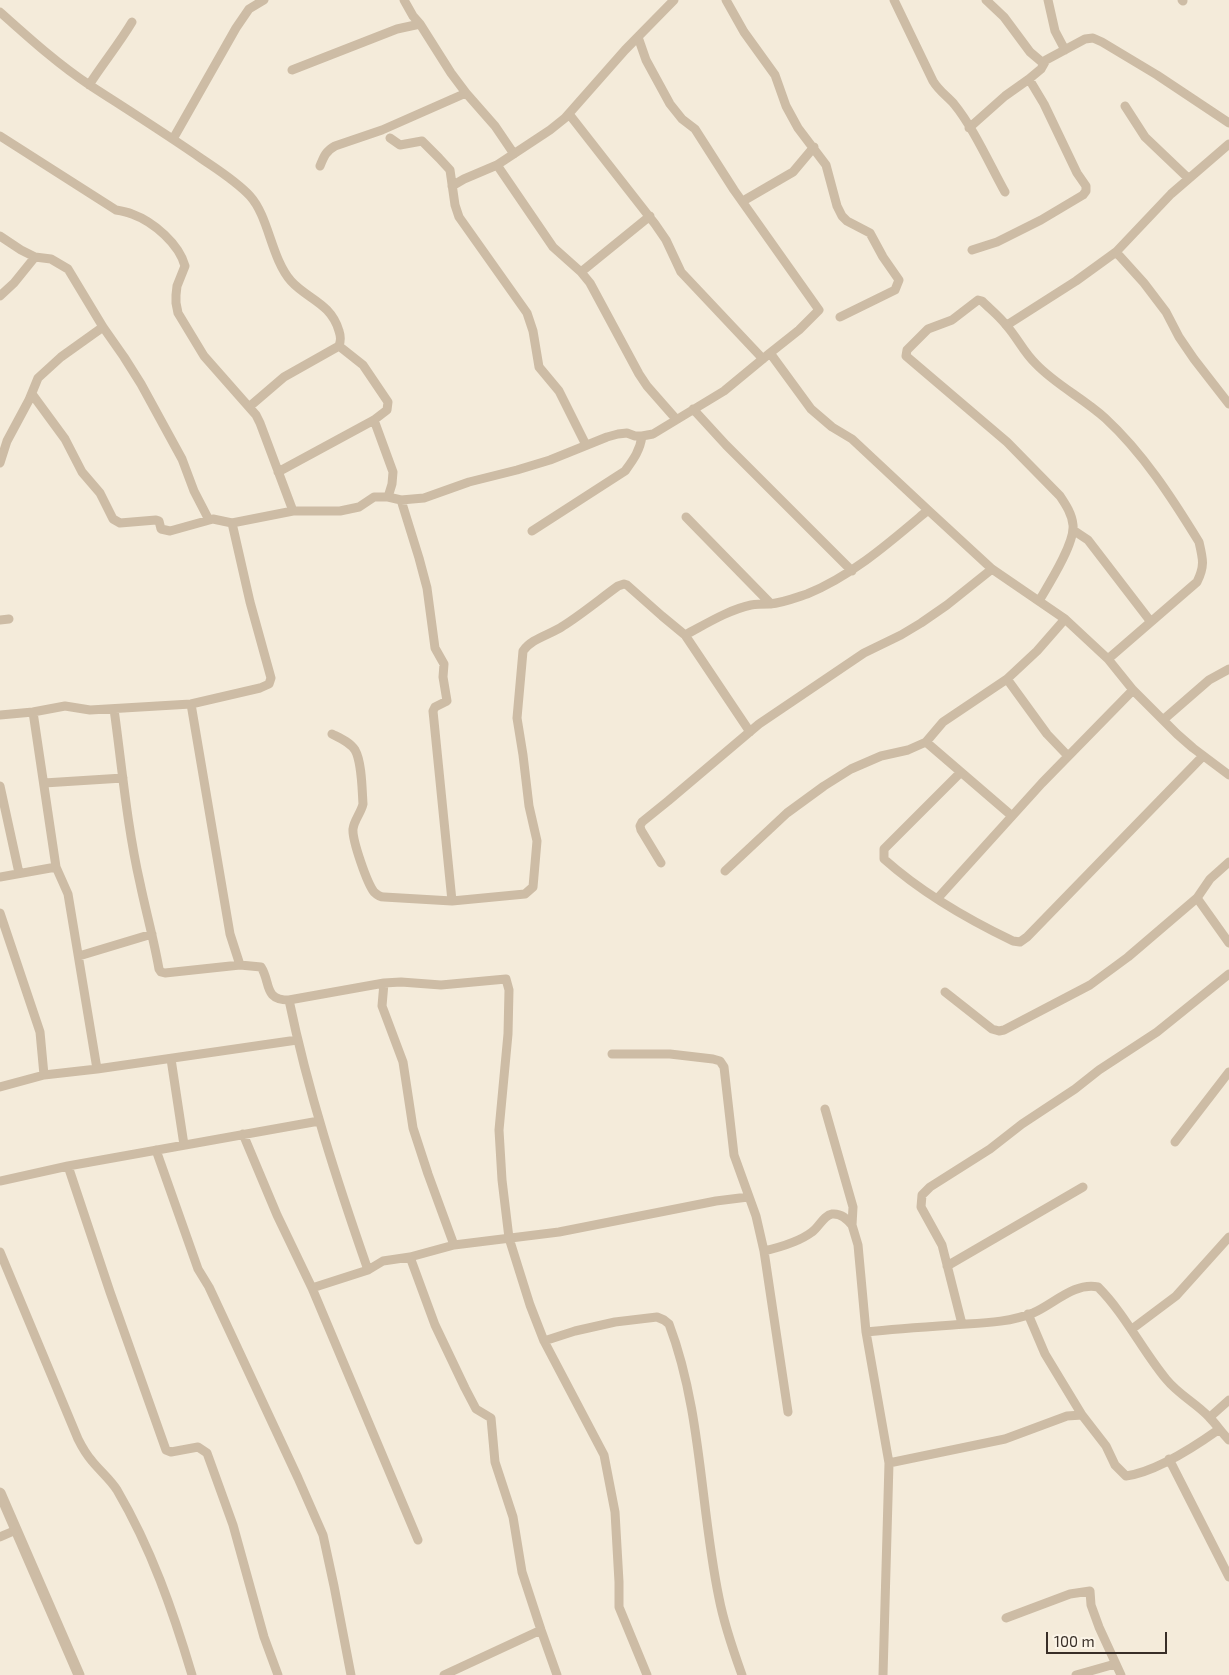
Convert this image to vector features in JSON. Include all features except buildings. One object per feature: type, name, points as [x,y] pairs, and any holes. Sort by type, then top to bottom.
[{"type":"street","points":[[173,139],[236,28],[250,9],[264,0]]},
{"type":"street","points":[[404,0],[451,73],[466,93],[496,126],[514,154]]},
{"type":"street","points":[[452,186],[498,165],[550,130],[569,114],[614,62],[674,0]]},
{"type":"street","points":[[726,0],[744,32],[775,75],[786,106],[798,128],[826,165],[837,206],[842,216],[847,222],[870,233],[899,280],[895,290],[840,317]]},
{"type":"street","points":[[894,0],[933,82],[940,92],[954,104],[1005,192]]},
{"type":"street","points":[[986,0],[1004,17],[1030,52],[1043,64]]},
{"type":"street","points":[[1048,0],[1055,31],[1065,50]]},
{"type":"street","points":[[0,12],[34,42],[89,85],[233,180],[250,197],[259,211],[278,258],[288,277],[336,319],[341,338],[339,346],[284,377],[249,407]]},
{"type":"street","points":[[89,85],[132,22]]},
{"type":"street","points":[[292,70],[397,29],[420,24]]},
{"type":"street","points":[[32,394],[65,439],[82,472],[100,493],[115,522],[156,520],[159,521],[161,529],[170,531],[209,520],[222,520],[232,523],[293,511],[340,511],[359,507],[374,498],[388,497],[401,500],[424,498],[469,482],[550,460],[618,434],[627,433],[642,436],[653,434],[693,408],[724,391],[799,330],[819,310],[734,190],[695,129],[682,119],[670,104],[646,60],[638,37]]},
{"type":"street","points":[[969,128],[1005,96],[1041,69],[1046,60],[1085,40],[1093,38],[1157,75],[1229,123]]},
{"type":"street","points":[[972,250],[997,242],[1041,220],[1086,191],[1086,186],[1070,160],[1044,104],[1029,79]]},
{"type":"street","points":[[320,166],[324,155],[335,146],[382,130],[466,93]]},
{"type":"street","points":[[1125,106],[1145,137],[1188,178]]},
{"type":"street","points":[[569,114],[650,216],[666,240],[681,272],[763,359]]},
{"type":"street","points":[[0,136],[116,210],[132,214],[151,225],[178,248],[185,266],[177,286],[176,303],[178,313],[204,356],[249,407],[260,423],[293,511]]},
{"type":"street","points":[[390,138],[400,145],[417,140],[424,142],[450,170],[455,205],[459,216],[526,313],[533,331],[539,367],[559,391],[586,445]]},
{"type":"street","points":[[1007,325],[1076,281],[1116,252],[1171,194],[1229,144]]},
{"type":"street","points":[[743,201],[792,172],[814,147]]},
{"type":"street","points":[[498,165],[553,247],[581,272],[590,283],[639,374],[676,419]]},
{"type":"street","points":[[581,272],[650,216]]},
{"type":"street","points":[[0,236],[21,250],[35,256],[51,258],[68,269],[103,327],[124,357],[182,459],[194,491],[209,520]]},
{"type":"street","points":[[1116,252],[1144,283],[1166,312],[1179,337],[1194,359],[1229,404]]},
{"type":"street","points":[[0,296],[14,283],[35,256]]},
{"type":"street","points":[[1039,601],[1071,540],[1073,530],[1072,516],[1060,496],[1022,456],[906,356],[907,350],[926,331],[952,320],[978,300],[982,301],[1007,325],[1025,353],[1036,365],[1088,404],[1127,440],[1146,462],[1198,542],[1203,569],[1197,582],[1108,659]]},
{"type":"street","points":[[0,463],[7,441],[42,373],[61,356],[103,327]]},
{"type":"street","points":[[278,472],[374,420],[387,410],[388,402],[363,365],[339,346]]},
{"type":"street","points":[[770,353],[811,409],[832,427],[852,439],[992,570],[1065,619],[1108,659],[1133,690],[1163,720],[1203,756],[1229,775]]},
{"type":"street","points":[[693,408],[726,445],[852,571]]},
{"type":"street","points":[[374,420],[392,472],[392,484],[388,497]]},
{"type":"street","points":[[532,531],[625,471],[640,448],[642,436]]},
{"type":"street","points":[[401,500],[426,588],[435,648],[444,664],[443,677],[447,701],[435,707],[433,711],[452,900]]},
{"type":"street","points":[[685,634],[737,609],[751,605],[770,604],[808,593],[852,571],[928,510]]},
{"type":"street","points":[[686,517],[770,604]]},
{"type":"street","points":[[0,715],[33,712],[65,706],[82,710],[191,704],[260,688],[269,684],[271,678],[250,602],[232,523]]},
{"type":"street","points":[[1073,530],[1088,540],[1151,622]]},
{"type":"street","points":[[661,864],[641,830],[642,822],[750,732],[810,688],[864,653],[921,623],[992,570]]},
{"type":"street","points":[[332,734],[351,745],[358,760],[363,804],[361,812],[354,823],[353,832],[364,868],[375,893],[384,897],[452,900],[524,894],[533,887],[538,841],[529,806],[517,718],[523,651],[536,640],[562,628],[618,586],[627,585],[685,634],[750,732]]},
{"type":"street","points":[[725,871],[787,813],[824,786],[851,769],[880,756],[908,750],[926,742],[943,722],[1007,679],[1037,651],[1065,619]]},
{"type":"street","points":[[1163,720],[1209,680],[1229,669]]},
{"type":"street","points":[[1007,679],[1047,734],[1068,756]]},
{"type":"street","points":[[937,899],[1068,756],[1133,690]]},
{"type":"street","points":[[191,704],[230,934],[240,965]]},
{"type":"street","points":[[114,709],[131,835],[161,972],[240,965],[261,968],[269,992],[276,998],[289,1000],[384,983],[401,982],[441,985],[506,979],[509,990],[508,1034],[499,1130],[502,1180],[510,1238],[530,1305],[544,1341],[604,1454],[615,1512],[619,1607],[647,1675]]},
{"type":"street","points":[[33,712],[56,867],[68,894],[97,1069]]},
{"type":"street","points":[[926,742],[1012,816]]},
{"type":"street","points":[[961,772],[884,849],[884,859],[905,878],[937,899],[1013,942],[1020,942],[1203,756]]},
{"type":"street","points":[[44,783],[123,778]]},
{"type":"street","points":[[0,786],[3,818],[19,872]]},
{"type":"street","points":[[945,992],[992,1029],[999,1032],[1004,1030],[1090,985],[1128,957],[1197,898],[1210,879],[1229,862]]},
{"type":"street","points":[[0,877],[19,872],[56,867]]},
{"type":"street","points":[[1197,898],[1229,943]]},
{"type":"street","points":[[0,913],[40,1032],[44,1075]]},
{"type":"street","points":[[79,956],[152,934]]},
{"type":"street","points":[[962,1324],[942,1245],[920,1207],[922,1195],[930,1186],[990,1149],[1099,1070],[1157,1032],[1229,974]]},
{"type":"street","points":[[384,983],[382,1006],[403,1062],[413,1128],[454,1245]]},
{"type":"street","points":[[289,1000],[297,1040],[319,1121],[343,1200],[368,1270]]},
{"type":"street","points":[[0,1088],[44,1075],[297,1040]]},
{"type":"street","points":[[612,1054],[670,1054],[713,1058],[720,1061],[724,1067],[734,1155],[756,1216],[764,1251],[788,1412]]},
{"type":"street","points":[[171,1058],[184,1145]]},
{"type":"street","points":[[1175,1142],[1229,1072]]},
{"type":"street","points":[[825,1109],[853,1206],[852,1225],[858,1245],[866,1332],[889,1463],[882,1675]]},
{"type":"street","points":[[0,1181],[68,1166],[319,1121]]},
{"type":"street","points":[[243,1134],[277,1215],[312,1288],[418,1540]]},
{"type":"street","points":[[156,1150],[198,1269],[209,1287],[298,1478],[322,1535],[334,1586],[350,1675]]},
{"type":"street","points":[[68,1166],[166,1450],[171,1452],[198,1447],[207,1453],[233,1525],[264,1637],[278,1675]]},
{"type":"street","points":[[946,1266],[1083,1187]]},
{"type":"street","points":[[312,1288],[368,1270],[383,1261],[410,1257],[454,1245],[559,1232],[716,1200],[748,1197]]},
{"type":"street","points":[[764,1251],[778,1248],[806,1236],[820,1225],[828,1215],[834,1213],[845,1217],[852,1225]]},
{"type":"street","points":[[1132,1329],[1176,1296],[1229,1237]]},
{"type":"street","points":[[0,1252],[78,1439],[86,1454],[106,1475],[116,1489],[144,1539],[176,1620],[192,1675]]},
{"type":"street","points":[[410,1257],[435,1325],[465,1388],[476,1409],[491,1418],[494,1462],[513,1517],[522,1572],[540,1630],[557,1675]]},
{"type":"street","points":[[866,1332],[996,1322],[1028,1314],[1050,1304],[1060,1296],[1090,1285],[1098,1287],[1105,1293],[1132,1329],[1167,1380],[1182,1396],[1210,1417],[1218,1430],[1229,1440]]},
{"type":"street","points":[[1028,1314],[1045,1354],[1082,1414],[1106,1446],[1115,1465],[1126,1476],[1136,1474],[1196,1446],[1218,1430]]},
{"type":"street","points":[[544,1341],[574,1331],[615,1322],[657,1318],[669,1324],[684,1370],[705,1496],[719,1598],[727,1632],[742,1675]]},
{"type":"street","points":[[1210,1417],[1229,1400]]},
{"type":"street","points":[[889,1463],[1005,1439],[1067,1416],[1082,1414]]},
{"type":"street","points":[[1169,1459],[1229,1577]]},
{"type":"street","points":[[0,1494],[79,1675]]},
{"type":"street","points":[[0,1538],[16,1530]]},
{"type":"street","points":[[1006,1618],[1070,1594],[1090,1591],[1091,1605],[1121,1675]]},
{"type":"street","points":[[444,1675],[540,1630]]},
{"type":"street","points":[[1076,1675],[1116,1664]]}]
